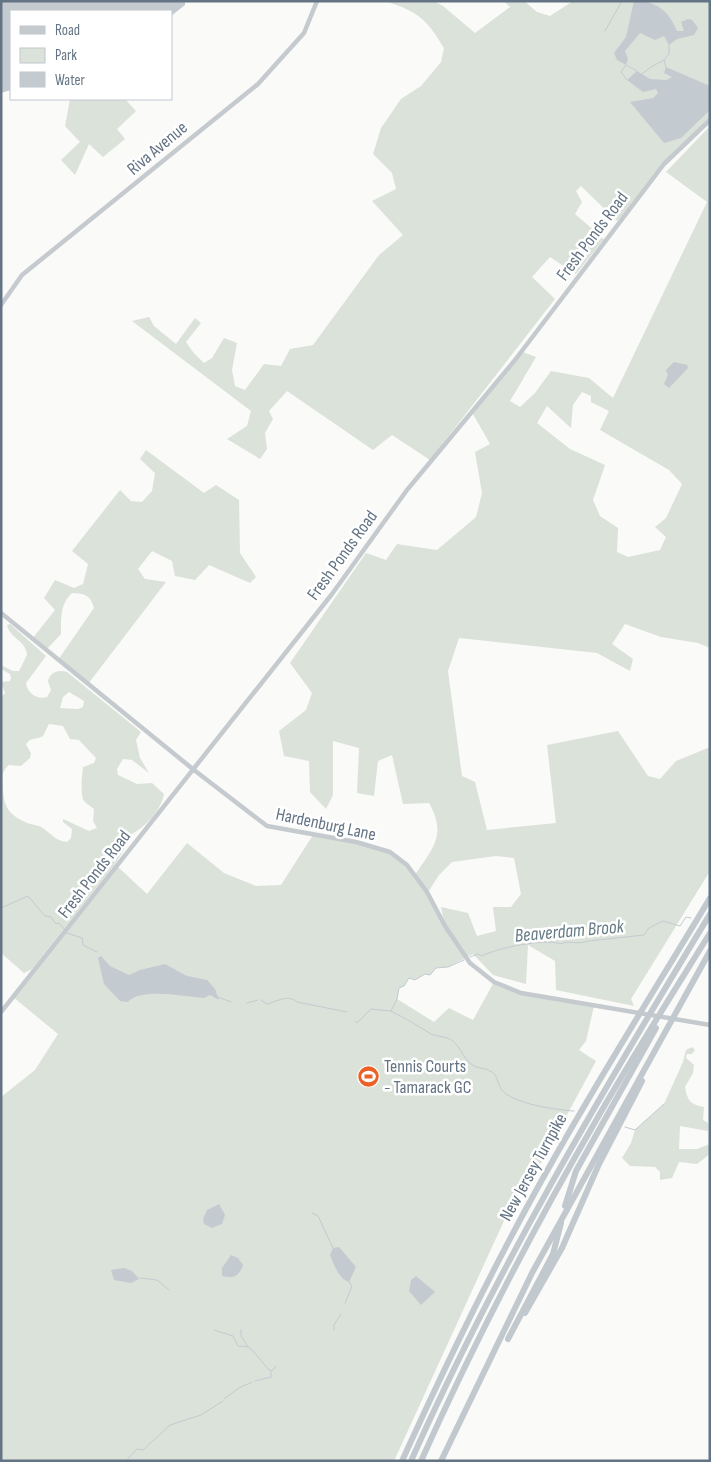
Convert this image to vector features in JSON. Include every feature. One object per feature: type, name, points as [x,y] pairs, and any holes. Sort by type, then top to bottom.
[{"type":"highway","name":"New Jersey Turnpike","points":[[402,1461],[461,1336],[532,1198],[595,1088],[710,898]]},
{"type":"highway","name":"New Jersey Turnpike","points":[[411,1461],[468,1340],[535,1211],[622,1058],[710,914]]},
{"type":"highway","name":"New Jersey Turnpike","points":[[421,1461],[480,1336],[543,1215],[598,1116],[710,932]]},
{"type":"highway","points":[[440,1461],[532,1273],[710,952]]},
{"type":"highway","points":[[697,954],[576,1171],[568,1193],[557,1242],[508,1339],[562,1248],[609,1144],[705,959]]},
{"type":"street","name":"Riva Avenue","points":[[1,304],[22,275],[258,84],[304,33],[317,1]]},
{"type":"street","name":"Fresh Ponds Road","points":[[1,1012],[342,581],[411,485],[515,360],[664,164],[710,120]]},
{"type":"street","name":"Hardenburg Lane","points":[[1,613],[194,770],[267,826],[356,842],[390,852],[407,865],[427,892],[445,926],[470,963],[494,982],[521,993],[710,1026]]},
{"type":"green space","points":[[385,1],[434,1],[443,6],[475,33],[510,7],[504,1],[524,1],[537,12],[550,16],[573,1],[710,1],[710,121],[679,148],[643,188],[637,203],[617,221],[581,186],[576,191],[582,202],[575,214],[604,239],[576,274],[550,257],[532,277],[555,299],[430,460],[392,435],[373,450],[287,391],[269,411],[273,419],[265,433],[267,449],[260,459],[227,439],[247,426],[251,411],[132,321],[149,317],[154,326],[176,344],[195,318],[201,323],[186,342],[204,363],[212,358],[224,338],[237,343],[232,370],[235,386],[245,390],[264,364],[281,366],[290,349],[313,345],[379,255],[403,235],[372,201],[396,189],[392,173],[373,154],[381,128],[401,99],[421,86],[441,62],[444,48],[432,30],[420,17]]},
{"type":"green space","points":[[70,100],[126,100],[136,111],[117,129],[125,139],[103,157],[89,144],[75,175],[61,160],[80,142],[65,126]]},
{"type":"green space","points":[[710,126],[710,648],[698,643],[661,637],[625,624],[612,644],[633,659],[630,671],[597,653],[459,638],[448,671],[462,776],[475,782],[487,830],[556,823],[547,745],[618,731],[648,776],[660,779],[676,761],[710,747],[710,871],[631,999],[634,1006],[556,990],[555,961],[528,945],[526,984],[493,975],[473,954],[448,967],[436,968],[430,975],[425,974],[415,980],[409,978],[404,986],[399,988],[397,999],[434,1022],[449,1008],[473,1020],[494,982],[511,990],[594,1006],[586,1041],[579,1050],[596,1061],[533,1178],[525,1175],[394,1461],[1,1461],[1,1097],[35,1070],[58,1034],[13,997],[118,867],[147,894],[187,843],[224,873],[256,886],[281,885],[313,835],[356,842],[390,852],[415,875],[436,841],[437,824],[429,803],[403,804],[392,755],[378,761],[374,796],[357,793],[359,748],[333,741],[333,795],[326,809],[310,792],[309,761],[284,756],[279,731],[306,710],[312,693],[290,663],[366,553],[386,560],[397,544],[437,550],[476,517],[482,493],[475,452],[490,444],[473,414],[520,351],[536,357],[510,401],[520,407],[535,393],[551,371],[589,378],[613,398],[707,202],[666,172]],"holes":[[[582,392],[591,396],[591,402],[609,411],[600,430],[669,470],[682,484],[666,518],[655,527],[666,537],[660,550],[628,557],[617,552],[618,528],[600,516],[593,500],[605,465],[570,449],[537,423],[547,406],[571,428],[573,405]],[[496,856],[514,858],[521,894],[511,907],[493,907],[496,931],[477,936],[468,913],[441,907],[444,922],[428,892],[439,875],[452,862]]]},
{"type":"green space","points":[[146,450],[204,493],[216,485],[239,500],[240,553],[256,577],[250,583],[209,565],[195,580],[175,576],[172,561],[152,551],[138,569],[145,579],[166,582],[88,684],[58,660],[94,608],[87,596],[72,593],[68,597],[62,612],[61,634],[46,650],[32,639],[55,610],[44,598],[55,580],[74,588],[83,584],[88,564],[72,551],[120,490],[131,501],[142,502],[152,491],[155,473],[140,459]]},
{"type":"green space","points":[[10,624],[46,656],[26,683],[30,693],[36,697],[47,697],[51,690],[48,681],[51,675],[58,671],[67,672],[141,732],[136,740],[140,758],[149,773],[132,760],[123,759],[117,769],[118,775],[137,784],[152,783],[164,794],[155,814],[127,837],[129,842],[115,864],[32,969],[24,973],[1,953],[1,697],[5,693],[1,682],[10,681],[11,678],[10,674],[1,669],[1,665],[13,671],[19,671],[27,655],[24,646],[11,633],[7,625]],"holes":[[[69,692],[84,701],[83,707],[78,709],[60,708],[63,697]],[[49,724],[63,726],[70,739],[79,740],[96,758],[94,763],[83,767],[82,790],[84,801],[94,809],[93,821],[97,828],[89,831],[63,819],[63,822],[72,829],[71,838],[67,842],[56,838],[37,825],[17,818],[9,810],[4,800],[3,774],[5,769],[9,765],[21,766],[30,758],[31,753],[26,745],[27,742],[43,736]]]},
{"type":"green space","points":[[692,1047],[695,1050],[692,1054],[687,1054],[686,1058],[694,1065],[693,1073],[685,1087],[688,1099],[696,1105],[704,1107],[703,1120],[708,1123],[708,1131],[680,1126],[679,1149],[697,1149],[710,1144],[710,1154],[697,1164],[679,1162],[672,1178],[660,1180],[660,1172],[655,1167],[630,1166],[622,1158],[631,1143],[635,1130],[664,1104],[683,1062],[686,1050]]},
{"type":"water","points":[[1,1],[185,1],[185,5],[172,15],[172,10],[10,10],[10,90],[1,93]]},
{"type":"water","points":[[634,1],[642,1],[660,8],[669,17],[677,31],[684,31],[681,22],[688,19],[692,20],[698,28],[694,35],[677,39],[669,45],[664,36],[655,40],[640,33],[625,51],[628,59],[626,65],[617,60],[614,53],[626,37]]},
{"type":"water","points":[[666,67],[710,86],[710,110],[681,138],[664,143],[630,102],[653,98],[658,93],[656,89],[643,92],[627,80],[637,71],[650,79],[666,80],[672,77],[664,73]]},
{"type":"water","points":[[674,362],[687,365],[688,368],[669,388],[664,384],[668,375],[666,370]]},
{"type":"water","points":[[101,956],[110,966],[129,975],[140,970],[165,964],[187,976],[207,980],[215,989],[219,1000],[210,995],[204,998],[153,994],[134,997],[128,1002],[120,1001],[104,984],[98,958]]},
{"type":"water","points":[[219,1204],[225,1215],[222,1224],[212,1228],[204,1224],[203,1219],[207,1210]]},
{"type":"water","points":[[339,1247],[356,1267],[349,1282],[340,1275],[330,1255],[333,1248]]},
{"type":"water","points":[[231,1255],[238,1258],[243,1265],[235,1276],[222,1276],[222,1268]]},
{"type":"water","points":[[124,1268],[132,1271],[139,1279],[131,1283],[114,1280],[111,1270]]},
{"type":"water","points":[[416,1276],[435,1292],[421,1305],[409,1291],[411,1280]]},
{"type":"waterway","points":[[605,31],[622,1]]},
{"type":"waterway","points":[[666,67],[664,60],[669,54],[669,45]]},
{"type":"waterway","points":[[642,74],[664,60]]},
{"type":"waterway","points":[[627,80],[621,72],[626,65],[637,71]]},
{"type":"waterway","name":"Beaverdam Brook","points":[[1,908],[28,896],[45,916],[51,917],[56,924],[59,923],[64,929]]},
{"type":"waterway","name":"Beaverdam Brook","points":[[470,957],[478,954],[482,956],[498,950],[533,943],[581,943],[644,935],[649,928],[663,921],[680,926],[686,917],[691,918]]},
{"type":"waterway","name":"Beaverdam Brook","points":[[67,933],[82,938],[83,945],[97,952]]},
{"type":"waterway","name":"Beaverdam Brook","points":[[355,1021],[357,1023],[371,1009],[391,1011],[397,999],[399,988],[404,986],[409,978],[415,980],[425,974],[430,975],[436,968],[448,967],[464,960]]},
{"type":"waterway","name":"Beaverdam Brook","points":[[218,997],[231,1002]]},
{"type":"waterway","name":"Beaverdam Brook","points":[[261,1000],[267,1004],[290,999],[347,1012]]},
{"type":"waterway","name":"Beaverdam Brook","points":[[247,1003],[258,1000]]},
{"type":"waterway","points":[[391,1011],[431,1034],[453,1041],[465,1058],[475,1067],[493,1072],[500,1088],[508,1095],[525,1103],[574,1111]]},
{"type":"waterway","points":[[625,1127],[635,1130],[664,1104]]},
{"type":"waterway","points":[[312,1213],[318,1216],[333,1248]]},
{"type":"waterway","points":[[140,1278],[157,1280],[169,1290]]},
{"type":"waterway","points":[[345,1303],[352,1286],[349,1282]]},
{"type":"waterway","points":[[334,1330],[334,1325],[341,1314]]},
{"type":"waterway","points":[[214,1330],[233,1336],[238,1346],[249,1347],[269,1370],[272,1371],[276,1366]]},
{"type":"waterway","points":[[241,1330],[241,1336],[248,1347]]},
{"type":"waterway","points":[[255,1381],[271,1377],[271,1372]]},
{"type":"waterway","points":[[224,1399],[239,1388],[252,1382]]},
{"type":"waterway","points":[[126,1461],[137,1449],[143,1450],[170,1425],[201,1415],[223,1401]]},
{"type":"place","name":"Tennis Courts - Tamarack GC","points":[[368,1076]]}]
